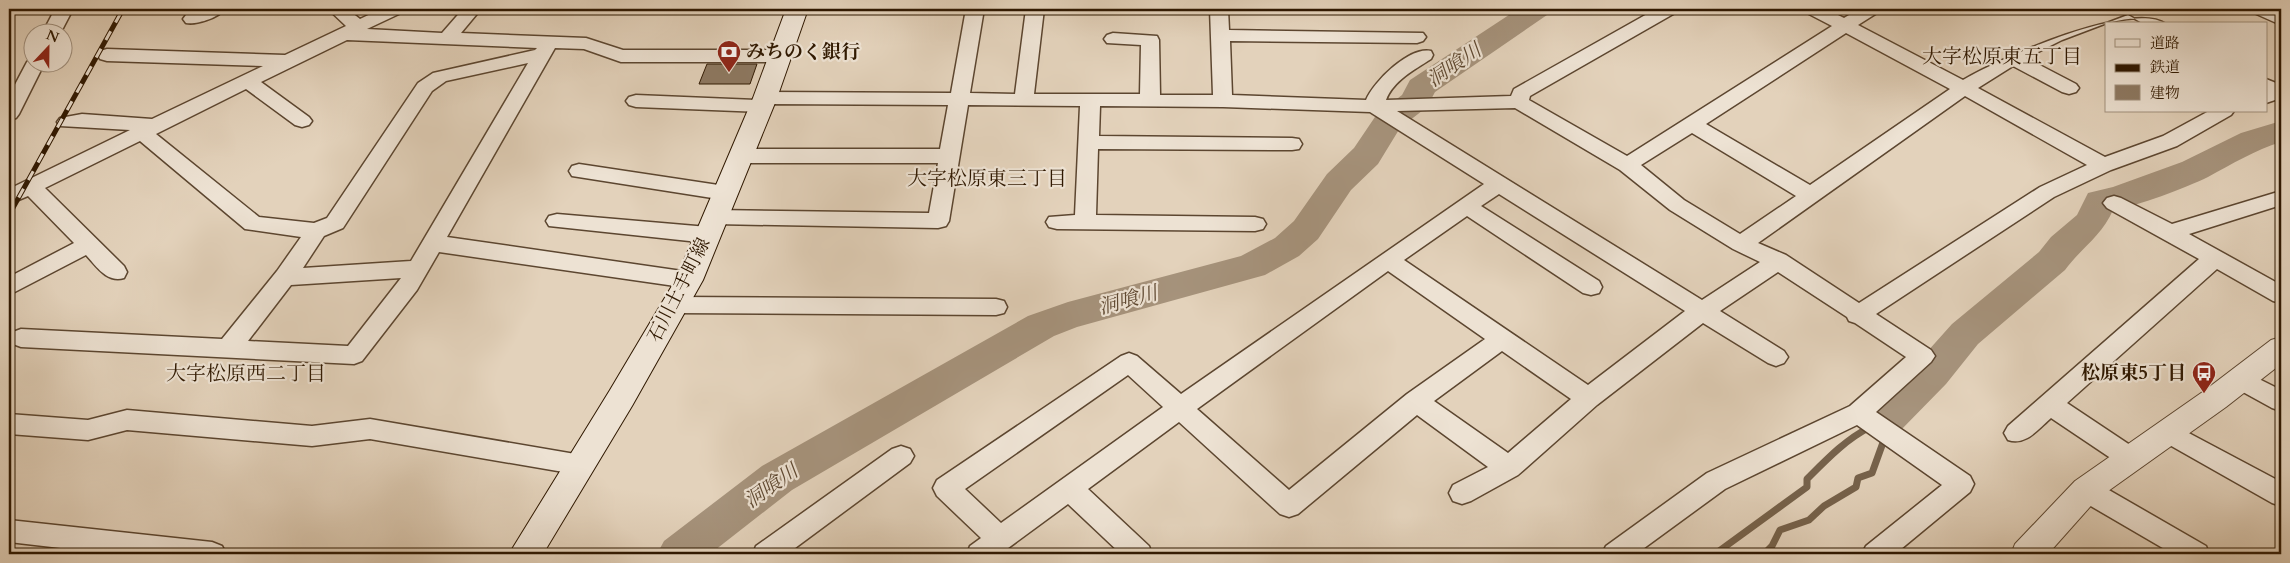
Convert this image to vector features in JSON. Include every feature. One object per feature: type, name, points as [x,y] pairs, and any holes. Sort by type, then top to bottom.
[{"type":"main road","name":"石川土手町線","points":[[525,554],[581,465],[689,280],[763,102],[798,9]]},
{"type":"main road","points":[[2027,554],[2086,490],[2241,379],[2281,348]]},
{"type":"street","points":[[57,22],[64,9]]},
{"type":"street","points":[[192,19],[216,9]]},
{"type":"street","points":[[337,9],[352,31]]},
{"type":"street","points":[[9,198],[395,9]]},
{"type":"street","points":[[447,38],[472,9]]},
{"type":"street","points":[[557,221],[716,215],[938,221],[975,9]]},
{"type":"street","points":[[1024,100],[1035,9]]},
{"type":"street","points":[[1219,9],[1223,101]]},
{"type":"street","points":[[1519,102],[1521,93],[1669,9]]},
{"type":"street","points":[[1813,9],[1964,88],[2104,165]]},
{"type":"street","points":[[1627,165],[1844,24],[1871,9]]},
{"type":"street","points":[[1741,244],[1964,88],[2012,58],[2056,36],[2127,9]]},
{"type":"street","points":[[2131,9],[2154,22]]},
{"type":"street","points":[[2260,9],[2281,20]]},
{"type":"street","points":[[352,31],[447,38],[547,49]]},
{"type":"street","points":[[1220,35],[1421,46],[1376,96],[1374,106]]},
{"type":"street","points":[[1113,39],[1150,40],[1150,101]]},
{"type":"street","points":[[67,122],[82,120],[148,129],[253,224],[316,231],[335,223],[425,86],[440,77],[547,49],[586,44],[621,56],[780,56]]},
{"type":"street","points":[[21,338],[354,355],[417,270],[547,49]]},
{"type":"street","points":[[107,55],[290,62]]},
{"type":"street","points":[[2012,58],[2069,88]]},
{"type":"street","points":[[9,114],[31,72]]},
{"type":"street","points":[[248,81],[302,121]]},
{"type":"street","points":[[2268,86],[2279,92],[2268,96]]},
{"type":"street","points":[[1084,222],[1090,100]]},
{"type":"street","points":[[636,101],[1090,100],[1223,101],[1374,106],[1519,102],[1627,165],[1677,205],[1741,244],[1778,261],[1923,356],[1859,413],[1716,481],[1616,554]]},
{"type":"street","points":[[1374,106],[1776,357]]},
{"type":"street","points":[[1857,314],[2047,192],[2104,165],[2170,141],[2222,112]]},
{"type":"street","points":[[1692,124],[1812,196]]},
{"type":"street","points":[[1088,142],[1292,144]]},
{"type":"street","points":[[741,156],[950,156]]},
{"type":"street","points":[[579,172],[716,215]]},
{"type":"street","points":[[980,554],[1071,490],[1180,408],[1500,183]]},
{"type":"street","points":[[31,187],[116,272]]},
{"type":"street","points":[[2172,232],[2281,198]]},
{"type":"street","points":[[2114,203],[2172,232],[2281,295]]},
{"type":"street","points":[[1466,206],[1590,287]]},
{"type":"street","points":[[1057,222],[1256,224]]},
{"type":"street","points":[[228,349],[285,277],[316,231]]},
{"type":"street","points":[[432,243],[689,280]]},
{"type":"street","points":[[9,287],[88,245]]},
{"type":"street","points":[[2017,433],[2215,258]]},
{"type":"street","points":[[1388,260],[1588,398]]},
{"type":"street","points":[[1462,493],[1509,468],[1588,398],[1702,311],[1778,261]]},
{"type":"street","points":[[285,277],[417,270]]},
{"type":"street","points":[[675,306],[996,307]]},
{"type":"street","points":[[1000,539],[946,488],[1128,362],[1289,506],[1416,401],[1500,339]]},
{"type":"street","points":[[2241,379],[2281,401]]},
{"type":"street","points":[[1416,401],[1509,468]]},
{"type":"street","points":[[2050,404],[2130,458]]},
{"type":"street","points":[[1859,413],[1962,484],[1876,554]]},
{"type":"street","points":[[9,424],[88,430],[127,420],[312,436],[370,429],[581,465]]},
{"type":"street","points":[[2168,432],[2281,495]]},
{"type":"street","points":[[766,554],[901,456]]},
{"type":"street","points":[[1071,490],[1139,554]]},
{"type":"street","points":[[2086,490],[2196,554]]},
{"type":"street","points":[[9,531],[87,547],[212,554]]},
{"type":"building","name":"みちのく銀行","points":[[707,64],[757,64],[750,84],[699,84]]},
{"type":"waterway","name":"洞喰川","points":[[679,554],[777,478],[1041,326],[1068,316],[1252,266],[1287,247],[1306,230],[1339,182],[1366,156],[1388,121],[1416,100],[1421,87],[1537,9]]},
{"type":"waterway","points":[[1886,420],[1932,373],[1965,334],[2052,261],[2063,246],[2091,222],[2100,201],[2118,198],[2194,170],[2252,140],[2281,131]]},
{"type":"waterway","points":[[1715,554],[1807,487],[1807,479],[1829,457],[1852,438],[1870,427]]},
{"type":"waterway","points":[[1764,554],[1772,546],[1780,530],[1809,520],[1824,506],[1856,487],[1858,478],[1872,473],[1885,437]]},
{"type":"railway","points":[[9,215],[123,9]]},
{"type":"place","name":"みちのく銀行","points":[[729,73]]},
{"type":"place","name":"松原東5丁目","points":[[2204,394]]},
{"type":"district","name":"大字松原東五丁目","points":[[2002,56]]},
{"type":"district","name":"大字松原東三丁目","points":[[987,178]]},
{"type":"district","name":"大字松原西二丁目","points":[[246,373]]}]
